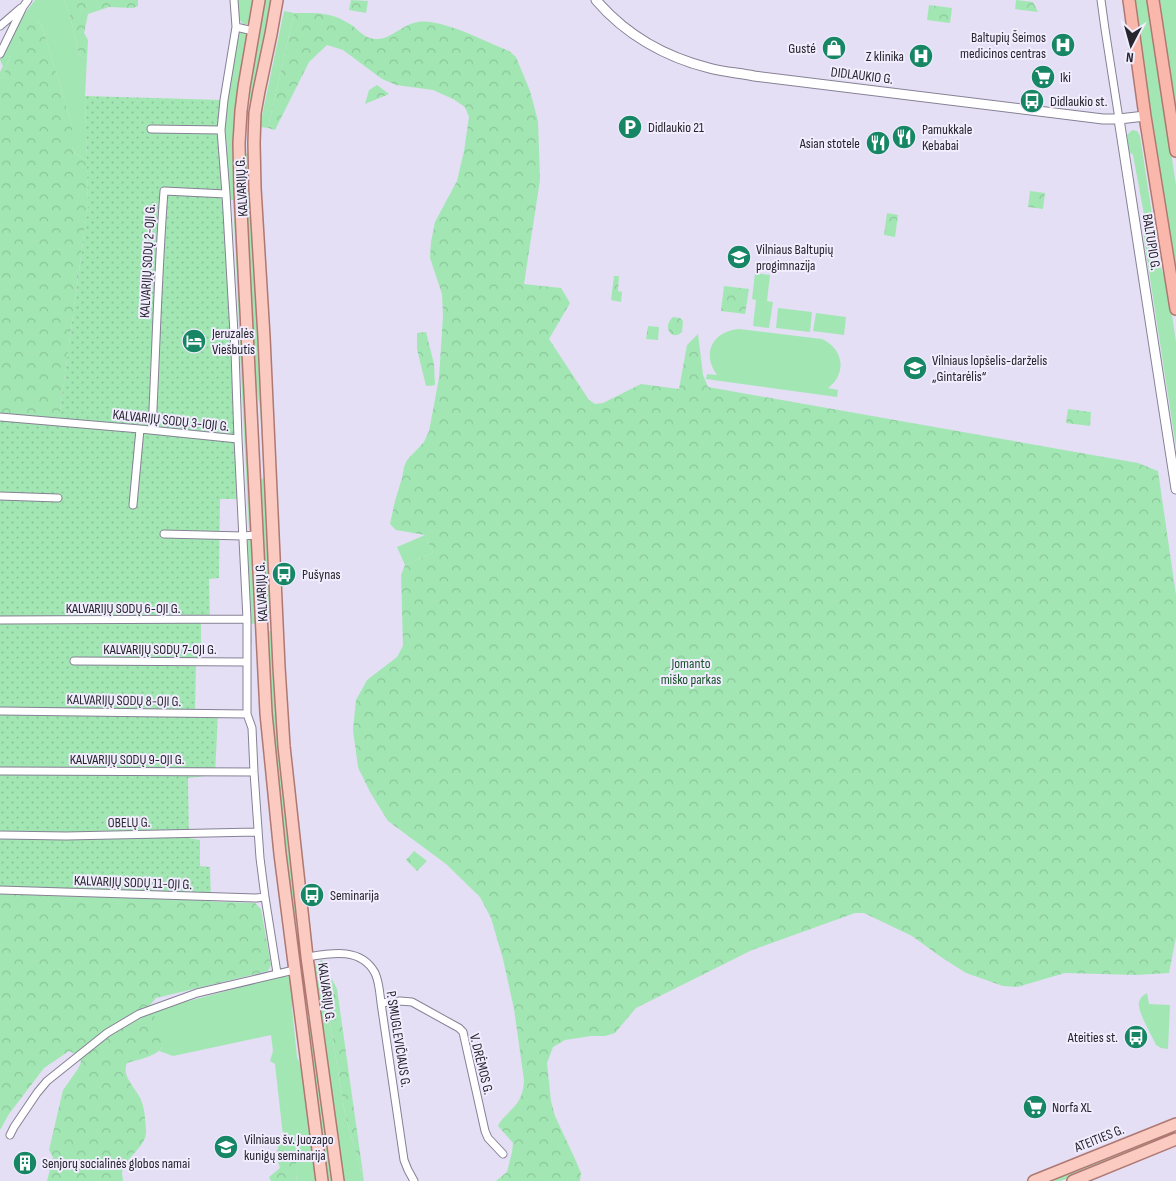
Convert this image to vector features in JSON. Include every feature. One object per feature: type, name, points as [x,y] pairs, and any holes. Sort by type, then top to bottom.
[{"type":"highway","points":[[1129,0],[1145,116],[1176,309]]},
{"type":"highway","points":[[1153,0],[1176,151]]},
{"type":"main road","name":"KALVARIJŲ G.","points":[[259,0],[244,87],[239,143],[266,713],[276,818],[322,1181]]},
{"type":"main road","name":"KALVARIJŲ G.","points":[[277,0],[258,91],[254,143],[270,476],[284,746],[307,957],[338,1181]]},
{"type":"main road","points":[[239,143],[254,143]]},
{"type":"main road","points":[[255,476],[270,476]]},
{"type":"main road","points":[[294,965],[307,957]]},
{"type":"main road","name":"ATEITIES G.","points":[[1034,1181],[1049,1178],[1176,1124]]},
{"type":"main road","points":[[1073,1181],[1176,1139]]},
{"type":"street","points":[[0,54],[28,0]]},
{"type":"street","points":[[226,194],[221,130],[236,27],[234,0]]},
{"type":"street","name":"DIDLAUKIO G.","points":[[596,0],[620,24],[648,44],[675,57],[710,68],[747,75],[1103,119],[1145,116]]},
{"type":"street","name":"BALTUPIO G.","points":[[1101,0],[1176,488]]},
{"type":"street","points":[[0,26],[23,7]]},
{"type":"street","points":[[236,27],[253,30]]},
{"type":"street","points":[[150,128],[221,130]]},
{"type":"street","name":"KALVARIJŲ SODŲ 2-OJI G.","points":[[152,430],[158,271],[164,191],[226,194]]},
{"type":"street","name":"KALVARIJŲ SODŲ 3-IOJI G.","points":[[0,418],[238,439],[226,194]]},
{"type":"street","points":[[235,351],[248,351]]},
{"type":"street","points":[[133,505],[140,429]]},
{"type":"street","points":[[238,439],[247,619],[247,714],[252,728],[258,832],[265,897],[277,973]]},
{"type":"street","points":[[0,496],[58,498]]},
{"type":"street","points":[[164,534],[258,535]]},
{"type":"street","name":"KALVARIJŲ SODŲ 6-OJI G.","points":[[0,620],[247,619]]},
{"type":"street","name":"KALVARIJŲ SODŲ 7-OJI G.","points":[[74,661],[246,662]]},
{"type":"street","name":"KALVARIJŲ SODŲ 8-OJI G.","points":[[0,711],[247,714]]},
{"type":"street","name":"KALVARIJŲ SODŲ 9-OJI G.","points":[[0,771],[254,772]]},
{"type":"street","name":"OBELŲ G.","points":[[0,835],[66,836],[258,832]]},
{"type":"street","name":"KALVARIJŲ SODŲ 11-OJI G.","points":[[0,890],[246,898],[265,897]]},
{"type":"street","name":"P. SMUGLEVIČIAUS G.","points":[[307,957],[331,953],[354,955],[364,960],[377,978],[404,1160],[414,1181]]},
{"type":"street","points":[[10,1135],[47,1081],[107,1033],[139,1014],[197,993],[277,973],[294,965]]},
{"type":"street","name":"V. DRĖMOS G.","points":[[381,1003],[412,1002],[463,1032],[485,1131],[488,1138],[503,1154]]},
{"type":"green space","points":[[35,0],[64,0],[69,12],[79,54],[87,58],[85,96],[87,160],[75,153],[72,147],[72,125],[42,26],[38,22],[10,55],[3,78],[0,77],[3,66],[0,60],[20,20]]},
{"type":"green space","points":[[64,0],[138,0],[138,6],[133,8],[109,7],[88,14],[84,33],[88,40],[87,58],[79,54],[69,12]]},
{"type":"green space","points":[[238,0],[255,0],[251,22],[244,25],[239,19]]},
{"type":"green space","points":[[264,0],[271,0],[247,131],[250,78]]},
{"type":"green space","points":[[351,0],[368,1],[366,13],[349,10]]},
{"type":"green space","points":[[1016,0],[1033,2],[1038,12],[1015,9]]},
{"type":"green space","points":[[1134,0],[1148,0],[1176,185],[1176,272]]},
{"type":"green space","points":[[1160,0],[1176,0],[1176,114]]},
{"type":"green space","points":[[929,5],[952,8],[950,23],[927,20]]},
{"type":"green space","points":[[284,11],[294,13],[268,128],[261,127],[262,116]]},
{"type":"green space","name":"Jomanto miško parkas","points":[[294,13],[318,13],[333,16],[372,39],[386,37],[412,23],[428,22],[439,24],[464,32],[509,51],[516,57],[530,91],[538,121],[540,180],[524,284],[561,288],[570,303],[549,339],[589,400],[595,404],[603,403],[641,384],[679,389],[687,345],[698,334],[703,375],[708,387],[1138,463],[1158,471],[1176,595],[1176,937],[1169,973],[1136,975],[1065,973],[1017,987],[1003,986],[966,973],[912,936],[864,913],[855,913],[752,950],[636,1008],[615,1033],[605,1036],[565,1040],[553,1047],[547,1063],[551,1101],[555,1116],[581,1173],[580,1181],[496,1181],[507,1172],[513,1143],[498,1126],[519,1100],[524,1080],[514,1009],[503,959],[491,918],[480,897],[446,864],[388,821],[370,792],[358,767],[353,730],[356,700],[367,680],[397,657],[403,646],[401,575],[405,565],[433,553],[425,535],[396,530],[390,524],[404,467],[407,460],[424,442],[429,431],[439,378],[443,315],[442,294],[430,258],[431,242],[435,222],[457,181],[469,117],[465,107],[453,99],[433,90],[396,85],[382,79],[343,50],[327,45],[309,62],[275,130],[268,128]]},
{"type":"green space","points":[[38,22],[42,26],[72,125],[72,147],[75,153],[87,160],[88,205],[59,418],[0,416],[0,77],[3,78],[10,55],[26,24]]},
{"type":"green space","points":[[243,31],[248,35],[239,84],[243,344],[240,345],[233,200],[230,200],[225,124],[227,94],[239,34]]},
{"type":"green space","points":[[377,85],[389,94],[365,104],[369,90]]},
{"type":"green space","points":[[85,96],[222,100],[233,398],[239,499],[220,499],[219,578],[209,579],[210,622],[201,623],[201,664],[196,664],[195,711],[218,712],[215,775],[188,778],[189,838],[200,840],[200,866],[210,867],[211,902],[0,894],[0,416],[59,418],[88,205]]},
{"type":"green space","points":[[1132,130],[1137,131],[1140,136],[1160,266],[1167,281],[1176,342],[1176,447],[1144,239],[1145,220],[1133,155],[1129,152],[1127,135]]},
{"type":"green space","points":[[246,153],[249,154],[264,467],[260,409],[254,374],[244,155]]},
{"type":"green space","points":[[1030,191],[1045,193],[1043,209],[1028,207]]},
{"type":"green space","points":[[887,213],[898,215],[895,237],[884,235]]},
{"type":"green space","points":[[755,273],[770,275],[767,301],[773,302],[769,328],[753,326],[756,300],[752,299]]},
{"type":"green space","points":[[614,276],[619,276],[618,291],[622,292],[621,302],[611,300]]},
{"type":"green space","points":[[724,286],[749,289],[745,314],[721,311]]},
{"type":"green space","points":[[778,308],[812,312],[810,332],[776,328]]},
{"type":"green space","points":[[816,313],[846,317],[844,335],[813,331]]},
{"type":"green space","points":[[673,317],[680,318],[683,321],[682,332],[678,335],[669,332],[668,325]]},
{"type":"green space","points":[[648,326],[659,327],[658,340],[646,339]]},
{"type":"green space","points":[[739,329],[822,339],[829,343],[839,355],[840,369],[838,376],[828,388],[838,390],[837,397],[706,379],[707,374],[717,375],[710,359],[712,344],[722,334]]},
{"type":"green space","points":[[426,332],[434,364],[435,385],[426,386],[417,349],[417,333]]},
{"type":"green space","points":[[240,354],[243,355],[251,530],[249,530]]},
{"type":"green space","points":[[1068,409],[1091,412],[1090,426],[1066,423]]},
{"type":"green space","points":[[263,478],[266,481],[273,622],[267,622],[259,481]]},
{"type":"green space","points":[[425,535],[433,553],[405,565],[397,547]]},
{"type":"green space","points":[[248,538],[254,540],[258,623],[251,624],[252,645],[250,643],[245,541]]},
{"type":"green space","points":[[267,631],[273,631],[298,930],[293,913],[277,789]]},
{"type":"green space","points":[[414,851],[427,861],[417,871],[406,860]]},
{"type":"green space","points":[[0,894],[255,903],[261,909],[271,965],[268,971],[156,998],[150,1005],[165,1042],[163,1047],[155,1054],[127,1063],[127,1077],[142,1102],[146,1135],[144,1141],[124,1167],[122,1173],[123,1181],[47,1181],[53,1157],[49,1150],[63,1090],[81,1062],[79,1056],[69,1051],[44,1068],[9,1114],[0,1130]]},
{"type":"green space","points":[[322,960],[337,989],[364,1181],[345,1114],[329,1015],[315,964]]},
{"type":"green space","points":[[315,964],[329,1015],[345,1114],[364,1181],[342,1181]]},
{"type":"green space","points":[[284,976],[292,977],[292,1008],[297,1057],[305,1077],[318,1181],[296,1181],[297,1174],[286,1132],[283,1136],[275,1064],[270,1061],[273,1051],[271,1035],[173,1056],[159,1051],[163,1047],[150,1005],[154,1010]]},
{"type":"green space","points":[[302,986],[304,986],[308,1017],[314,1033],[333,1181],[327,1181]]},
{"type":"green space","points":[[1147,993],[1149,1004],[1170,1005],[1168,1049],[1156,1045],[1140,1012],[1139,1001]]},
{"type":"green space","points":[[286,1132],[290,1133],[294,1139],[296,1181],[271,1181],[269,1177],[280,1168],[276,1155],[280,1140]]},
{"type":"green space","points":[[1161,1136],[1162,1138],[1109,1159],[1094,1168],[1061,1181],[1054,1181],[1054,1178]]},
{"type":"place","name":"Baltupių Šeimos medicinos centras","points":[[1063,45]]},
{"type":"place","name":"Gusté","points":[[834,48]]},
{"type":"place","name":"Z klinika","points":[[921,56]]},
{"type":"place","name":"Iki","points":[[1043,77]]},
{"type":"place","name":"Didlaukio st.","points":[[1032,101]]},
{"type":"place","name":"Didlaukio 21","points":[[630,127]]},
{"type":"place","name":"Pamukkale Kebabai","points":[[904,137]]},
{"type":"place","name":"Asian stotele","points":[[878,143]]},
{"type":"place","name":"Vilniaus Baltupių progimnazija","points":[[739,257]]},
{"type":"place","name":"Jeruzalės Viešbutis","points":[[194,341]]},
{"type":"place","name":"Vilniaus lopšelis-darželis „Gintarėlis“","points":[[915,368]]},
{"type":"place","name":"Pušynas","points":[[284,574]]},
{"type":"place","name":"Seminarija","points":[[312,895]]},
{"type":"place","name":"Ateities st.","points":[[1136,1037]]},
{"type":"place","name":"Norfa XL","points":[[1035,1107]]},
{"type":"place","name":"Vilniaus šv. Juozapo kunigų seminarija","points":[[226,1147]]},
{"type":"place","name":"Senjorų socialinės globos namai","points":[[25,1163]]}]
